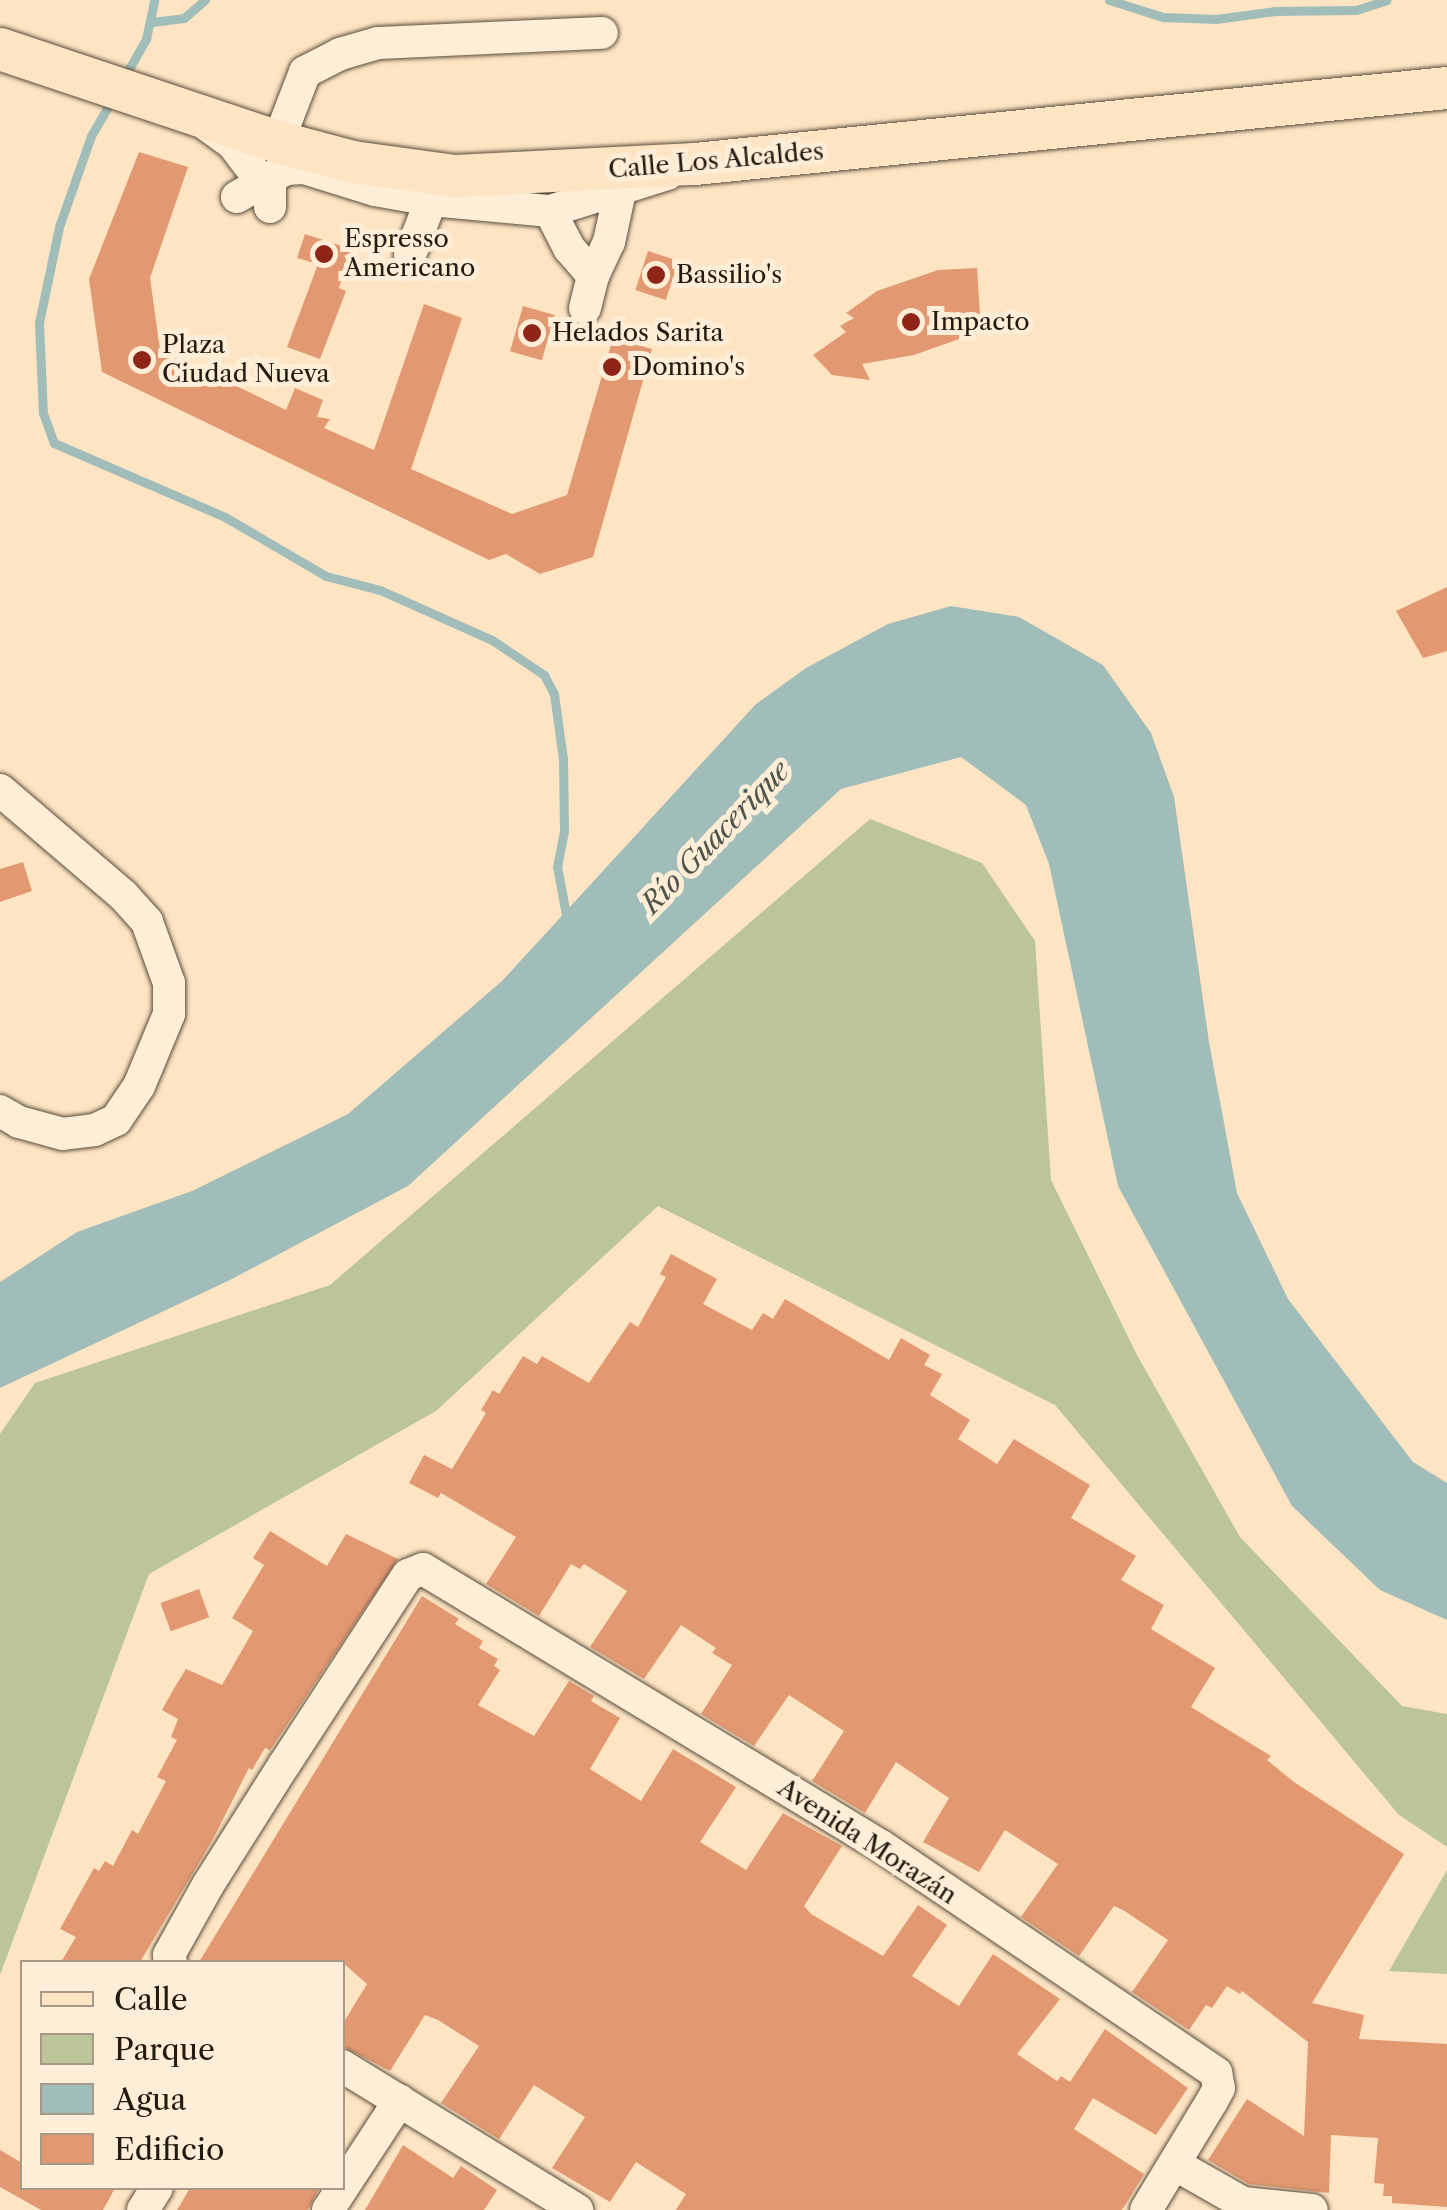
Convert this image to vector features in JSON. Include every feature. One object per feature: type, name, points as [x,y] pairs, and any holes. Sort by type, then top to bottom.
[{"type":"main road","name":"Calle Los Alcaldes","points":[[0,49],[278,142],[353,162],[455,176],[696,164],[1447,88]]},
{"type":"street","points":[[278,142],[305,72],[340,54],[378,44],[602,33]]},
{"type":"street","points":[[195,116],[233,144],[256,175],[256,186],[237,197]]},
{"type":"street","points":[[270,207],[266,192],[270,178],[286,169],[304,168],[375,190],[431,200],[550,211],[696,164]]},
{"type":"street","points":[[550,211],[589,292],[609,242],[620,191]]},
{"type":"street","points":[[410,255],[431,200]]},
{"type":"street","points":[[0,790],[123,895],[147,922],[169,983],[169,1014],[138,1086],[116,1120],[95,1130],[63,1134],[19,1122],[0,1112]]},
{"type":"street","name":"Avenida Morazán","points":[[170,1960],[169,1955],[200,1898],[284,1765],[408,1575],[422,1569],[551,1643],[880,1846],[1216,2073],[1219,2088],[1146,2210]]},
{"type":"street","points":[[345,2068],[400,2100],[536,2199],[577,2210]]},
{"type":"street","points":[[345,2184],[400,2100]]},
{"type":"street","points":[[1176,2165],[1243,2202],[1312,2210]]},
{"type":"green space","points":[[870,819],[982,863],[1035,941],[1051,1180],[1137,1355],[1240,1537],[1402,1706],[1447,1714],[1447,1847],[1399,1815],[1055,1405],[658,1206],[436,1411],[149,1574],[0,1975],[0,1434],[35,1383],[330,1285]]},
{"type":"green space","points":[[1447,1870],[1447,1974],[1389,1971]]},
{"type":"water","name":"Río Guacerique","points":[[951,606],[1019,617],[1103,665],[1151,733],[1174,797],[1209,1042],[1237,1193],[1288,1299],[1413,1462],[1447,1483],[1447,1620],[1380,1590],[1292,1506],[1118,1186],[1049,864],[1026,805],[961,757],[841,789],[408,1186],[230,1280],[0,1388],[0,1282],[77,1232],[192,1191],[348,1114],[502,981],[756,704],[806,668],[888,624]]},
{"type":"building","name":"Plaza Ciudad Nueva","points":[[139,152],[188,167],[150,278],[160,349],[286,410],[295,388],[323,400],[317,417],[330,419],[324,428],[374,450],[424,304],[462,318],[411,469],[512,514],[567,495],[613,338],[652,349],[593,557],[540,574],[506,554],[489,560],[102,372],[89,279]]},
{"type":"building","points":[[305,234],[351,249],[339,288],[346,291],[320,359],[287,347],[318,264],[297,258]]},
{"type":"building","name":"Bassilio's","points":[[648,251],[678,261],[666,300],[635,290]]},
{"type":"building","name":"Impacto","points":[[977,268],[980,315],[959,339],[914,355],[862,364],[870,380],[832,375],[813,355],[846,332],[840,326],[854,318],[846,313],[877,291],[938,270]]},
{"type":"building","name":"Helados Sarita","points":[[523,306],[555,315],[542,360],[510,351]]},
{"type":"building","points":[[1447,587],[1447,651],[1423,658],[1396,611]]},
{"type":"building","points":[[23,862],[32,891],[0,902],[0,869]]},
{"type":"building","points":[[671,1254],[717,1279],[703,1304],[752,1330],[763,1313],[773,1319],[785,1299],[889,1360],[901,1338],[930,1355],[924,1365],[942,1374],[930,1395],[970,1420],[958,1439],[997,1464],[1014,1439],[1090,1485],[1071,1518],[1136,1556],[1121,1580],[1164,1605],[1151,1629],[1215,1668],[1191,1707],[1271,1756],[1267,1760],[1294,1782],[1404,1854],[1312,2003],[1364,2015],[1359,2039],[1447,2044],[1447,2207],[1392,2203],[1392,2196],[1383,2196],[1384,2184],[1374,2183],[1378,2138],[1331,2135],[1329,2193],[1249,2184],[1208,2160],[1247,2099],[1304,2136],[1308,2042],[1242,1991],[1240,1994],[1227,1986],[1212,2008],[1206,2005],[1189,2030],[1132,1992],[1168,1940],[1114,1906],[1079,1956],[1021,1917],[1058,1864],[1005,1830],[979,1872],[923,1842],[949,1798],[896,1762],[865,1813],[812,1781],[844,1731],[789,1695],[754,1746],[701,1714],[732,1665],[712,1653],[716,1648],[681,1625],[644,1679],[590,1647],[627,1591],[584,1564],[580,1569],[571,1564],[539,1616],[486,1584],[516,1537],[441,1493],[438,1498],[409,1483],[424,1455],[452,1469],[486,1413],[481,1410],[493,1390],[499,1394],[523,1356],[537,1364],[542,1356],[589,1383],[630,1322],[638,1327],[666,1277],[660,1274]]},
{"type":"building","points":[[270,1531],[327,1566],[346,1534],[398,1559],[270,1750],[265,1748],[252,1770],[249,1768],[213,1839],[141,1960],[62,1960],[76,1937],[60,1929],[94,1868],[99,1871],[105,1861],[113,1866],[132,1830],[138,1834],[166,1781],[157,1777],[177,1740],[171,1737],[178,1719],[162,1710],[176,1685],[186,1669],[222,1685],[253,1631],[232,1618],[264,1565],[253,1558]]},
{"type":"building","points":[[199,1589],[209,1617],[171,1631],[160,1603]]},
{"type":"building","points":[[422,1596],[459,1619],[455,1624],[483,1641],[479,1648],[498,1659],[494,1666],[500,1670],[478,1705],[534,1736],[569,1681],[594,1696],[591,1701],[620,1718],[590,1769],[641,1801],[673,1749],[736,1787],[700,1842],[746,1870],[783,1813],[842,1846],[804,1906],[811,1914],[883,1956],[918,1905],[947,1925],[912,1976],[959,2006],[993,1954],[1060,1999],[1017,2054],[1057,2081],[1061,2076],[1070,2082],[1105,2029],[1188,2088],[1156,2135],[1093,2098],[1074,2129],[1144,2174],[1122,2210],[676,2210],[686,2194],[636,2162],[610,2202],[552,2168],[585,2117],[534,2085],[499,2139],[441,2103],[479,2046],[438,2020],[425,2015],[390,2071],[345,2048],[345,2020],[367,1984],[345,1965],[345,1960],[200,1960]]},
{"type":"building","points":[[403,2145],[453,2178],[461,2166],[497,2190],[484,2210],[365,2210]]},
{"type":"building","points":[[0,2150],[20,2162],[20,2190],[114,2190],[103,2210],[41,2210],[0,2187]]},
{"type":"building","points":[[189,2190],[318,2190],[308,2210],[177,2210]]},
{"type":"waterway","points":[[125,76],[146,39],[154,0]]},
{"type":"waterway","points":[[152,22],[184,18],[205,0]]},
{"type":"waterway","points":[[1109,0],[1163,17],[1216,19],[1275,11],[1356,10],[1386,0]]},
{"type":"waterway","points":[[113,98],[91,136],[59,227],[39,323],[43,413],[54,443],[225,517],[326,576],[380,590],[492,640],[544,675],[554,694],[563,759],[564,831],[557,866],[567,920]]},
{"type":"place","name":"Espresso Americano","points":[[324,254]]},
{"type":"place","name":"Bassilio's","points":[[656,275]]},
{"type":"place","name":"Impacto","points":[[911,322]]},
{"type":"place","name":"Helados Sarita","points":[[532,333]]},
{"type":"place","name":"Plaza Ciudad Nueva","points":[[142,360]]},
{"type":"place","name":"Domino's","points":[[612,367]]}]
